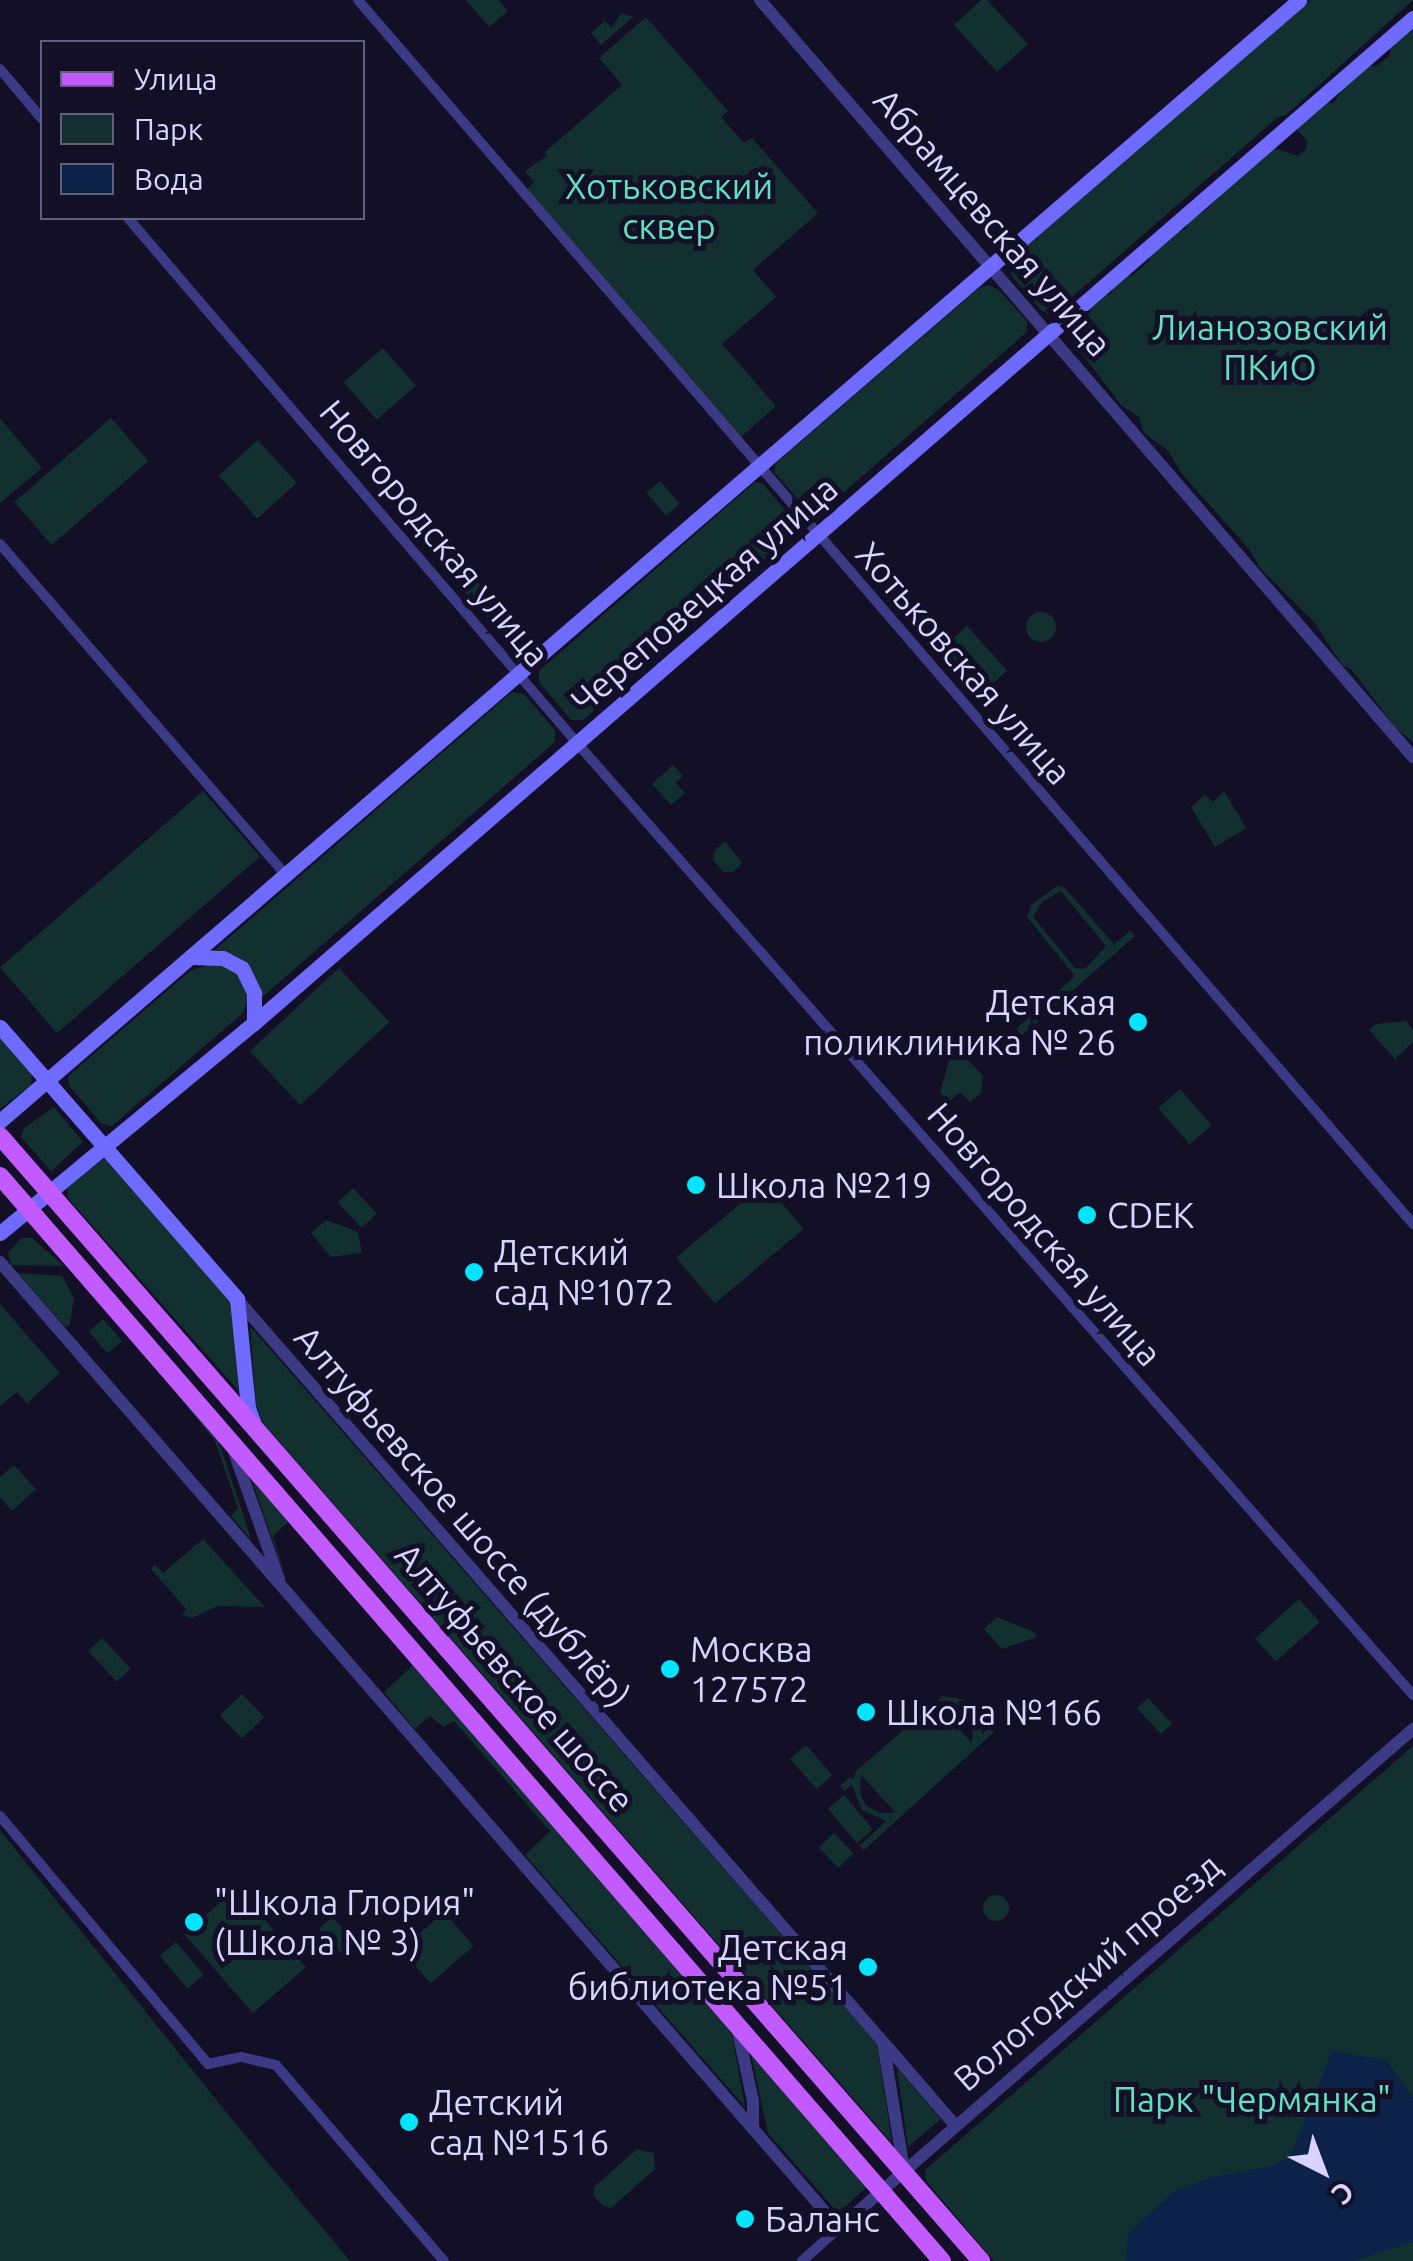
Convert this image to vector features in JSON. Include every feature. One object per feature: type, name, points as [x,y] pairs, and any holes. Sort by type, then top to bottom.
[{"type":"main road","name":"Череповецкая улица","points":[[0,1120],[1300,0]]},
{"type":"main road","name":"Череповецкая улица","points":[[0,1233],[254,1023],[1413,18]]},
{"type":"main road","points":[[191,957],[224,958],[242,968],[254,993],[254,1023]]},
{"type":"main road","name":"Алтуфьевское шоссе (дублёр)","points":[[0,1027],[236,1299]]},
{"type":"main road","name":"Алтуфьевское шоссе","points":[[0,1136],[982,2261]]},
{"type":"main road","name":"Алтуфьевское шоссе","points":[[0,1176],[942,2261]]},
{"type":"main road","points":[[236,1299],[248,1408],[258,1434]]},
{"type":"street","name":"Хотьковская улица","points":[[358,0],[1413,1224]]},
{"type":"street","name":"Абрамцевская улица","points":[[760,0],[1413,757]]},
{"type":"street","points":[[0,69],[40,117]]},
{"type":"street","name":"Новгородская улица","points":[[130,220],[577,742],[1413,1695]]},
{"type":"street","points":[[0,544],[286,875]]},
{"type":"street","points":[[0,1262],[839,2228]]},
{"type":"street","name":"Алтуфьевское шоссе (дублёр)","points":[[236,1299],[955,2125]]},
{"type":"street","points":[[229,1440],[282,1586]]},
{"type":"street","name":"Вологодский проезд","points":[[802,2261],[1413,1730]]},
{"type":"street","points":[[0,1816],[208,2064],[241,2057],[276,2065],[444,2261]]},
{"type":"street","points":[[736,2024],[753,2102],[753,2129]]},
{"type":"street","points":[[883,2042],[904,2170]]},
{"type":"green space","points":[[466,0],[499,0],[508,11],[489,27]]},
{"type":"green space","points":[[981,0],[987,0],[1028,44],[997,72],[954,25]]},
{"type":"green space","points":[[1310,0],[1413,0],[1286,115],[1278,117],[1057,310],[1049,314],[1042,311],[1012,276],[1012,259]]},
{"type":"green space","points":[[621,13],[633,17],[601,45],[591,33],[605,21],[612,27]]},
{"type":"green space","name":"Хотьковский сквер","points":[[646,17],[728,111],[721,117],[744,143],[752,138],[818,213],[753,270],[776,297],[722,344],[776,406],[740,438],[527,189],[534,182],[525,171],[547,156],[545,152],[622,85],[599,58]]},
{"type":"green space","name":"Лианозовский ПКиО","points":[[1413,26],[1413,742],[1396,728],[1351,669],[1343,666],[1314,622],[1261,569],[1249,549],[1182,474],[1168,451],[1144,433],[1139,417],[1121,405],[1073,342],[1067,322],[1097,297],[1111,294],[1115,279],[1126,272],[1132,276],[1149,261],[1150,251],[1167,235],[1186,229],[1188,222],[1207,209],[1268,146],[1298,156],[1306,149],[1307,141],[1295,120],[1325,101],[1333,104],[1347,82],[1390,55],[1390,45]]},
{"type":"green space","points":[[989,285],[999,290],[1027,321],[1027,332],[820,513],[810,513],[775,473],[775,464],[979,288]]},
{"type":"green space","points":[[383,348],[416,386],[377,420],[344,382]]},
{"type":"green space","points":[[0,418],[42,468],[0,503]]},
{"type":"green space","points":[[111,418],[148,461],[52,545],[14,502]]},
{"type":"green space","points":[[258,440],[297,483],[257,519],[219,475]]},
{"type":"green space","points":[[660,481],[680,504],[666,515],[646,493]]},
{"type":"green space","points":[[755,482],[763,484],[798,525],[796,532],[583,720],[571,720],[539,682],[539,671]]},
{"type":"green space","points":[[477,582],[503,608],[496,622],[489,621],[465,593]]},
{"type":"green space","points":[[1041,612],[1055,621],[1056,627],[1047,641],[1041,642],[1027,633],[1026,627],[1035,613]]},
{"type":"green space","points":[[967,626],[1007,671],[983,692],[943,647]]},
{"type":"green space","points":[[512,692],[524,694],[555,730],[555,742],[260,999],[249,965],[216,949]]},
{"type":"green space","points":[[673,765],[683,776],[676,783],[685,793],[671,805],[652,784]]},
{"type":"green space","points":[[203,791],[260,857],[57,1033],[0,967]]},
{"type":"green space","points":[[1224,791],[1246,828],[1215,847],[1191,807],[1205,795],[1213,802]]},
{"type":"green space","points":[[725,841],[742,863],[733,872],[724,872],[713,860],[714,851]]},
{"type":"green space","points":[[1057,886],[1064,887],[1114,944],[1130,931],[1135,936],[1022,1035],[1016,1029],[1075,976],[1027,917],[1031,905]],"holes":[[[1061,891],[1106,946],[1085,969],[1075,968],[1033,917],[1042,902]]]},
{"type":"green space","points":[[213,963],[242,977],[248,1000],[243,1013],[112,1126],[102,1124],[69,1086],[68,1076],[190,971]]},
{"type":"green space","points":[[339,968],[389,1022],[300,1105],[250,1051]]},
{"type":"green space","points":[[1406,1021],[1413,1030],[1413,1042],[1395,1059],[1369,1030],[1376,1024]]},
{"type":"green space","points":[[0,1036],[32,1075],[31,1085],[0,1109]]},
{"type":"green space","points":[[954,1045],[983,1076],[981,1093],[970,1102],[960,1092],[949,1102],[940,1092]]},
{"type":"green space","points":[[1180,1089],[1211,1125],[1190,1144],[1158,1108]]},
{"type":"green space","points":[[54,1107],[83,1142],[51,1171],[21,1137],[24,1128]]},
{"type":"green space","points":[[104,1158],[231,1302],[239,1391],[68,1198],[67,1188]]},
{"type":"green space","points":[[765,1183],[804,1229],[715,1304],[676,1258]]},
{"type":"green space","points":[[353,1188],[377,1214],[362,1228],[338,1202]]},
{"type":"green space","points":[[326,1220],[358,1232],[362,1253],[331,1257],[311,1233]]},
{"type":"green space","points":[[21,1238],[32,1238],[64,1266],[11,1265],[8,1253]]},
{"type":"green space","points":[[18,1273],[62,1276],[74,1298],[70,1325],[65,1327]]},
{"type":"green space","points":[[0,1304],[60,1373],[27,1403],[17,1392],[0,1406]]},
{"type":"green space","points":[[103,1319],[122,1341],[108,1353],[89,1331]]},
{"type":"green space","points":[[250,1326],[877,2044],[892,2143],[263,1423],[256,1405]]},
{"type":"green space","points":[[133,1340],[218,1439],[252,1541],[231,1516],[238,1508],[215,1441]]},
{"type":"green space","points":[[14,1465],[36,1489],[12,1511],[0,1497],[0,1477]]},
{"type":"green space","points":[[250,1475],[731,2030],[745,2107],[525,1855],[550,1831],[454,1721],[444,1727],[430,1716],[415,1729],[384,1692],[413,1665],[288,1522],[273,1536],[287,1581]]},
{"type":"green space","points":[[203,1539],[265,1607],[218,1606],[192,1618],[182,1615],[186,1609],[151,1569],[155,1565],[163,1573]]},
{"type":"green space","points":[[1299,1599],[1320,1622],[1276,1662],[1255,1638]]},
{"type":"green space","points":[[997,1617],[1034,1632],[1037,1637],[1002,1649],[984,1629]]},
{"type":"green space","points":[[102,1638],[131,1669],[117,1682],[88,1651]]},
{"type":"green space","points":[[242,1694],[264,1717],[242,1739],[220,1716]]},
{"type":"green space","points":[[943,1696],[964,1700],[979,1716],[982,1734],[989,1727],[994,1732],[864,1850],[859,1846],[886,1821],[862,1810],[852,1785],[845,1791],[840,1786],[850,1777],[853,1779],[856,1771]],"holes":[[[950,1702],[966,1709],[973,1719],[972,1743],[938,1706]],[[861,1775],[895,1812],[895,1813],[880,1813],[866,1805],[860,1793]]]},
{"type":"green space","points":[[1148,1698],[1172,1724],[1161,1734],[1137,1708]]},
{"type":"green space","points":[[806,1745],[832,1775],[816,1789],[790,1759]]},
{"type":"green space","name":"Парк \"Чермянка\"","points":[[1413,1746],[1413,2261],[994,2261],[926,2181],[925,2170]]},
{"type":"green space","points":[[844,1795],[873,1829],[857,1843],[828,1808]]},
{"type":"green space","points":[[0,1830],[239,2128],[350,2261],[0,2261]]},
{"type":"green space","points":[[834,1833],[853,1853],[838,1868],[819,1848]]},
{"type":"green space","points":[[237,1888],[306,1967],[253,2013],[184,1934]]},
{"type":"green space","points":[[996,1895],[1005,1899],[1009,1908],[1005,1917],[996,1921],[987,1917],[983,1908],[987,1899]]},
{"type":"green space","points":[[444,1912],[474,1946],[431,1983],[401,1949]]},
{"type":"green space","points":[[332,1917],[355,1941],[341,1953],[319,1929]]},
{"type":"green space","points":[[176,1942],[204,1975],[188,1988],[160,1955]]},
{"type":"green space","points":[[750,2050],[868,2186],[838,2213],[768,2133]]},
{"type":"green space","points":[[897,2068],[941,2119],[908,2147]]},
{"type":"green space","points":[[637,2149],[654,2153],[655,2169],[611,2208],[603,2206],[594,2196],[594,2187]]},
{"type":"water","points":[[1332,2051],[1386,2060],[1413,2098],[1413,2242],[1353,2261],[1125,2261],[1128,2233],[1172,2193],[1208,2178],[1272,2166],[1291,2155]]},
{"type":"place","name":"Детская поликлиника № 26","points":[[1138,1022]]},
{"type":"place","name":"Школа №219","points":[[696,1185]]},
{"type":"place","name":"CDEK","points":[[1087,1215]]},
{"type":"place","name":"Детский сад №1072","points":[[474,1272]]},
{"type":"place","name":"Москва 127572","points":[[670,1669]]},
{"type":"place","name":"Школа №166","points":[[866,1712]]},
{"type":"place","name":"\"Школа Глория\" (Школа № 3)","points":[[194,1922]]},
{"type":"place","name":"Детская библиотека №51","points":[[868,1967]]},
{"type":"place","name":"Детский сад №1516","points":[[409,2122]]},
{"type":"place","name":"Баланс","points":[[745,2219]]}]
